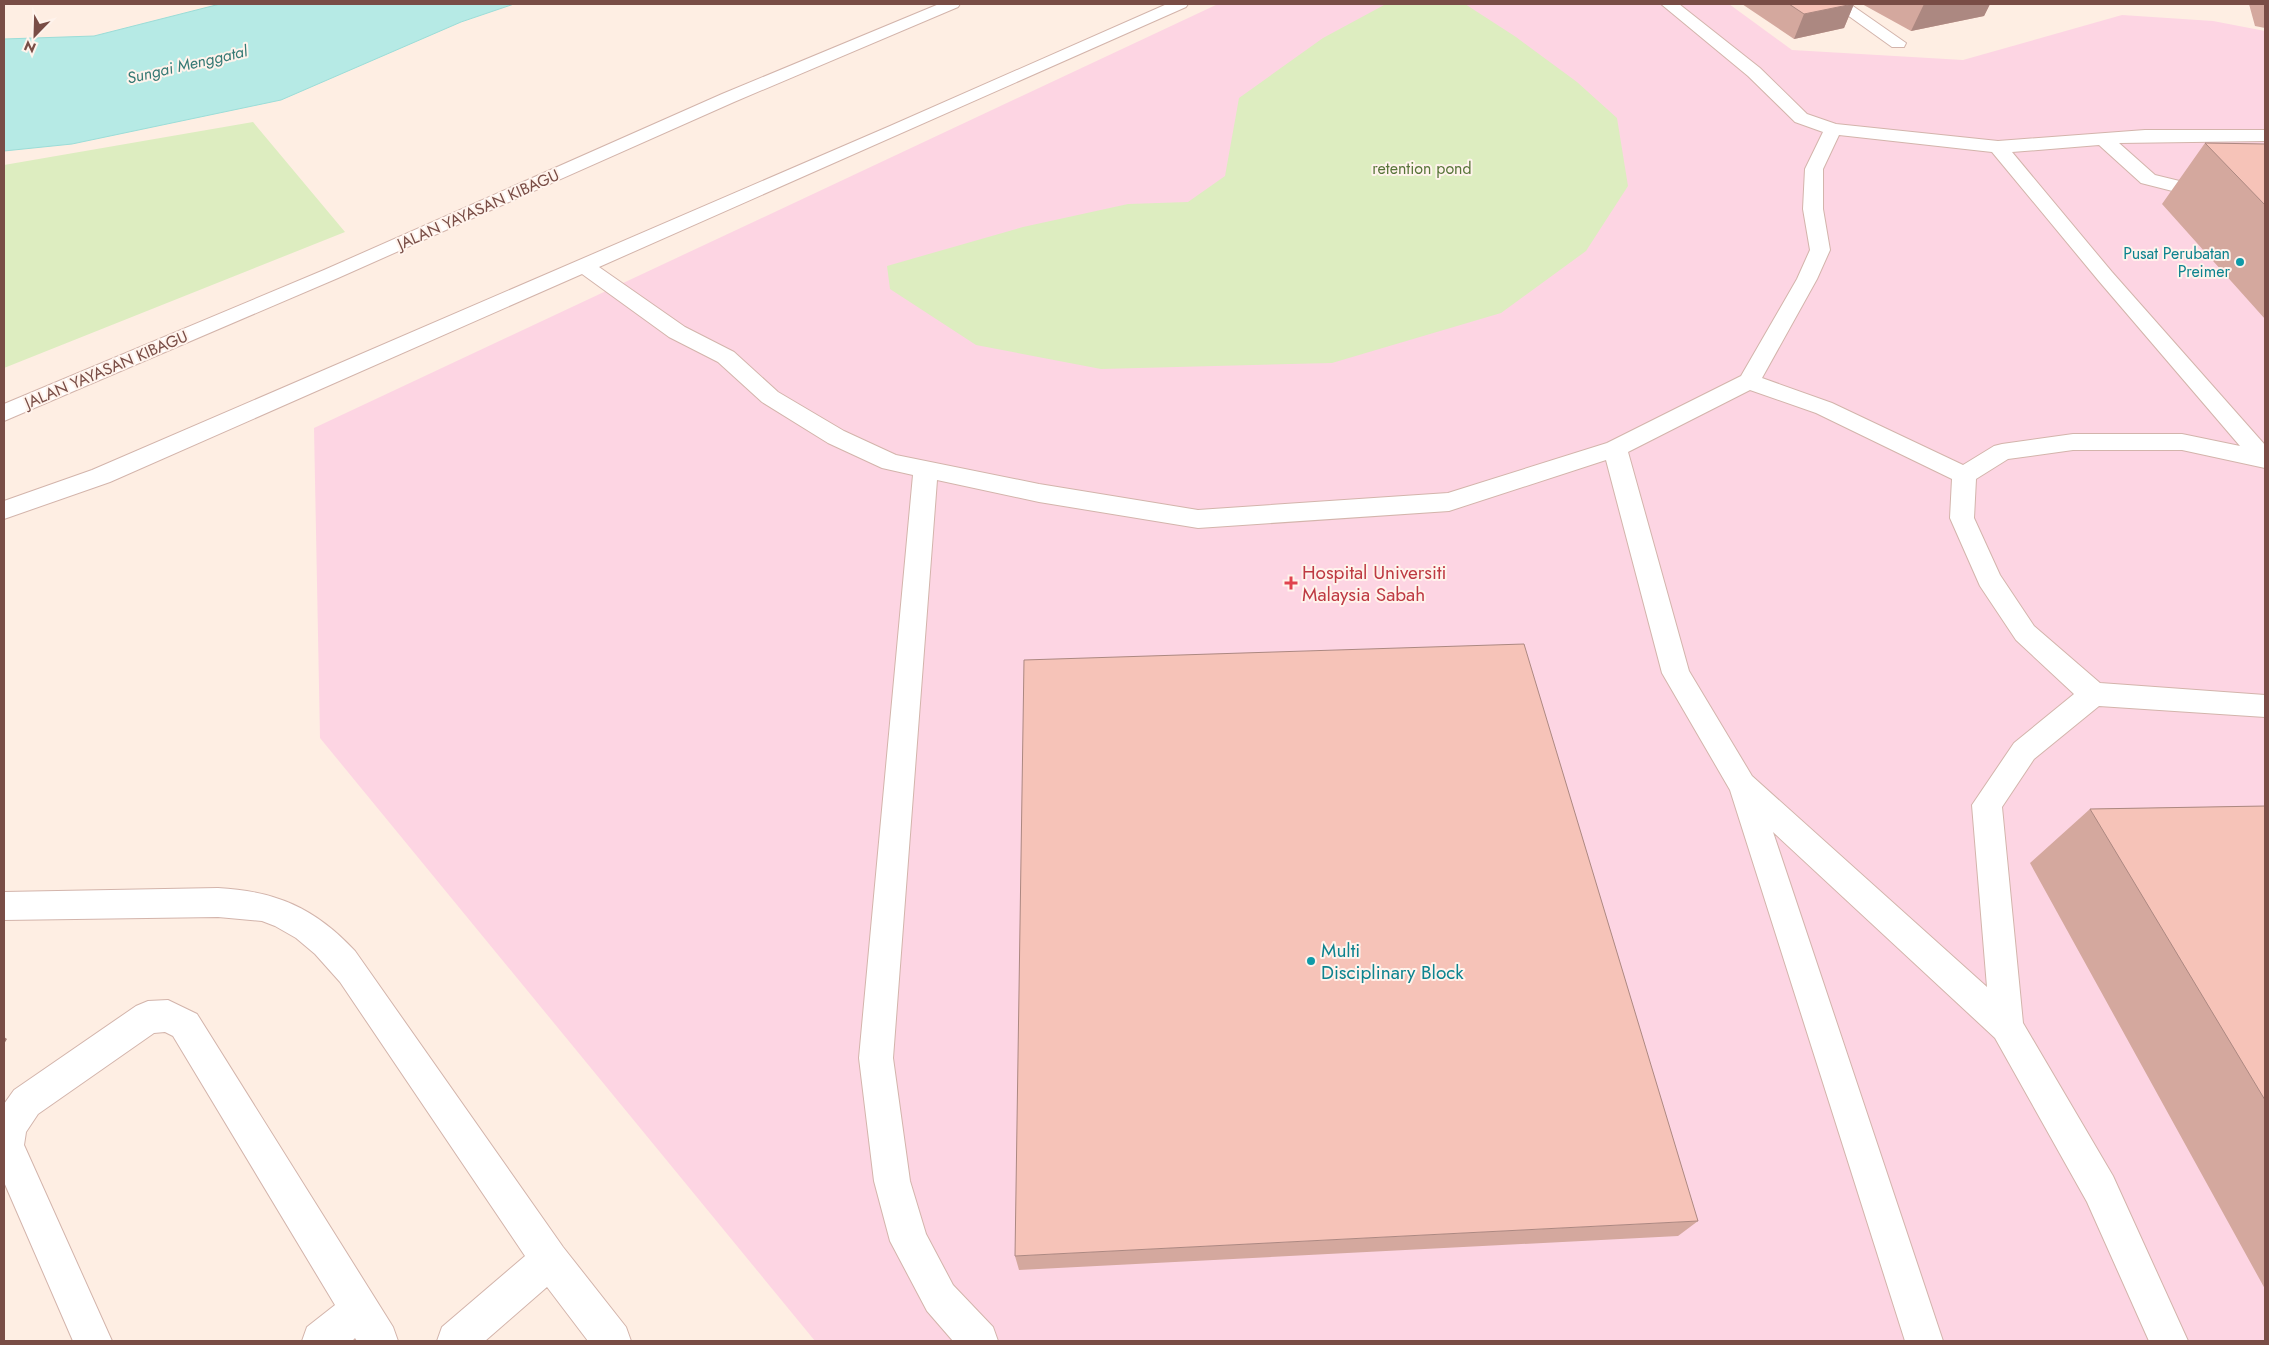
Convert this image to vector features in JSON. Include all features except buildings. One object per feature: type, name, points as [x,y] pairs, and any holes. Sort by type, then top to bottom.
[{"type":"street","name":"JALAN YAYASAN KIBAGU","points":[[4,413],[330,274],[728,98],[952,4]]},
{"type":"street","points":[[4,510],[101,476],[1180,4]]},
{"type":"street","points":[[1669,4],[1754,72],[1801,118],[1833,129],[1998,147],[2145,136],[2265,135]]},
{"type":"street","points":[[1840,4],[1898,43]]},
{"type":"street","points":[[584,266],[677,332],[726,357],[770,397],[836,437],[890,462],[1039,493],[1198,519],[1449,502],[1614,449],[1749,381],[1807,279],[1820,250],[1813,209],[1814,169],[1833,129]]},
{"type":"street","points":[[2103,139],[2148,179],[2200,192],[2265,192]]},
{"type":"street","points":[[1964,475],[2002,452],[2073,442],[2182,442],[2265,460],[2105,276],[1998,147]]},
{"type":"street","points":[[1749,381],[1824,408],[1964,475]]},
{"type":"street","points":[[1614,449],[1676,673],[1742,785],[1924,1341]]},
{"type":"street","points":[[926,469],[876,1058],[892,1181],[909,1241],[940,1298],[979,1341]]},
{"type":"street","points":[[1964,475],[1962,518],[1989,579],[2024,633],[2093,694],[2265,706]]},
{"type":"street","points":[[2006,1027],[1987,804],[2024,750],[2093,694]]},
{"type":"street","points":[[1742,785],[2006,1027],[2100,1189],[2169,1341]]},
{"type":"street","points":[[4,906],[183,903],[248,906],[274,910],[312,931],[329,944],[352,971],[550,1260],[612,1341]]},
{"type":"street","points":[[93,1341],[6,1146],[10,1125],[26,1102],[148,1017],[168,1016],[185,1025],[379,1341]]},
{"type":"street","points":[[456,1341],[550,1260]]},
{"type":"street","points":[[321,1341],[359,1311]]},
{"type":"shaded area","name":"Hospital Universiti Malaysia Sabah","points":[[1218,4],[1729,4],[1792,50],[1963,60],[2122,15],[2213,21],[2265,31],[2265,1341],[815,1341],[320,738],[314,428]]},
{"type":"green space","name":"retention pond","points":[[1386,4],[1465,4],[1516,37],[1577,82],[1617,118],[1628,186],[1586,251],[1501,313],[1332,363],[1101,369],[976,345],[890,289],[887,266],[1023,227],[1128,204],[1188,202],[1225,176],[1239,98],[1323,38]]},
{"type":"green space","points":[[253,122],[345,232],[4,368],[4,165]]},
{"type":"water","name":"Sungai Menggatal","points":[[220,4],[514,4],[461,22],[281,100],[72,144],[4,151],[4,39],[94,36]]},
{"type":"place","name":"Pusat Perubatan Preimer","points":[[2240,262]]},
{"type":"place","name":"Hospital Universiti Malaysia Sabah","points":[[1291,583]]},
{"type":"place","name":"Multi Disciplinary Block","points":[[1311,961]]}]
